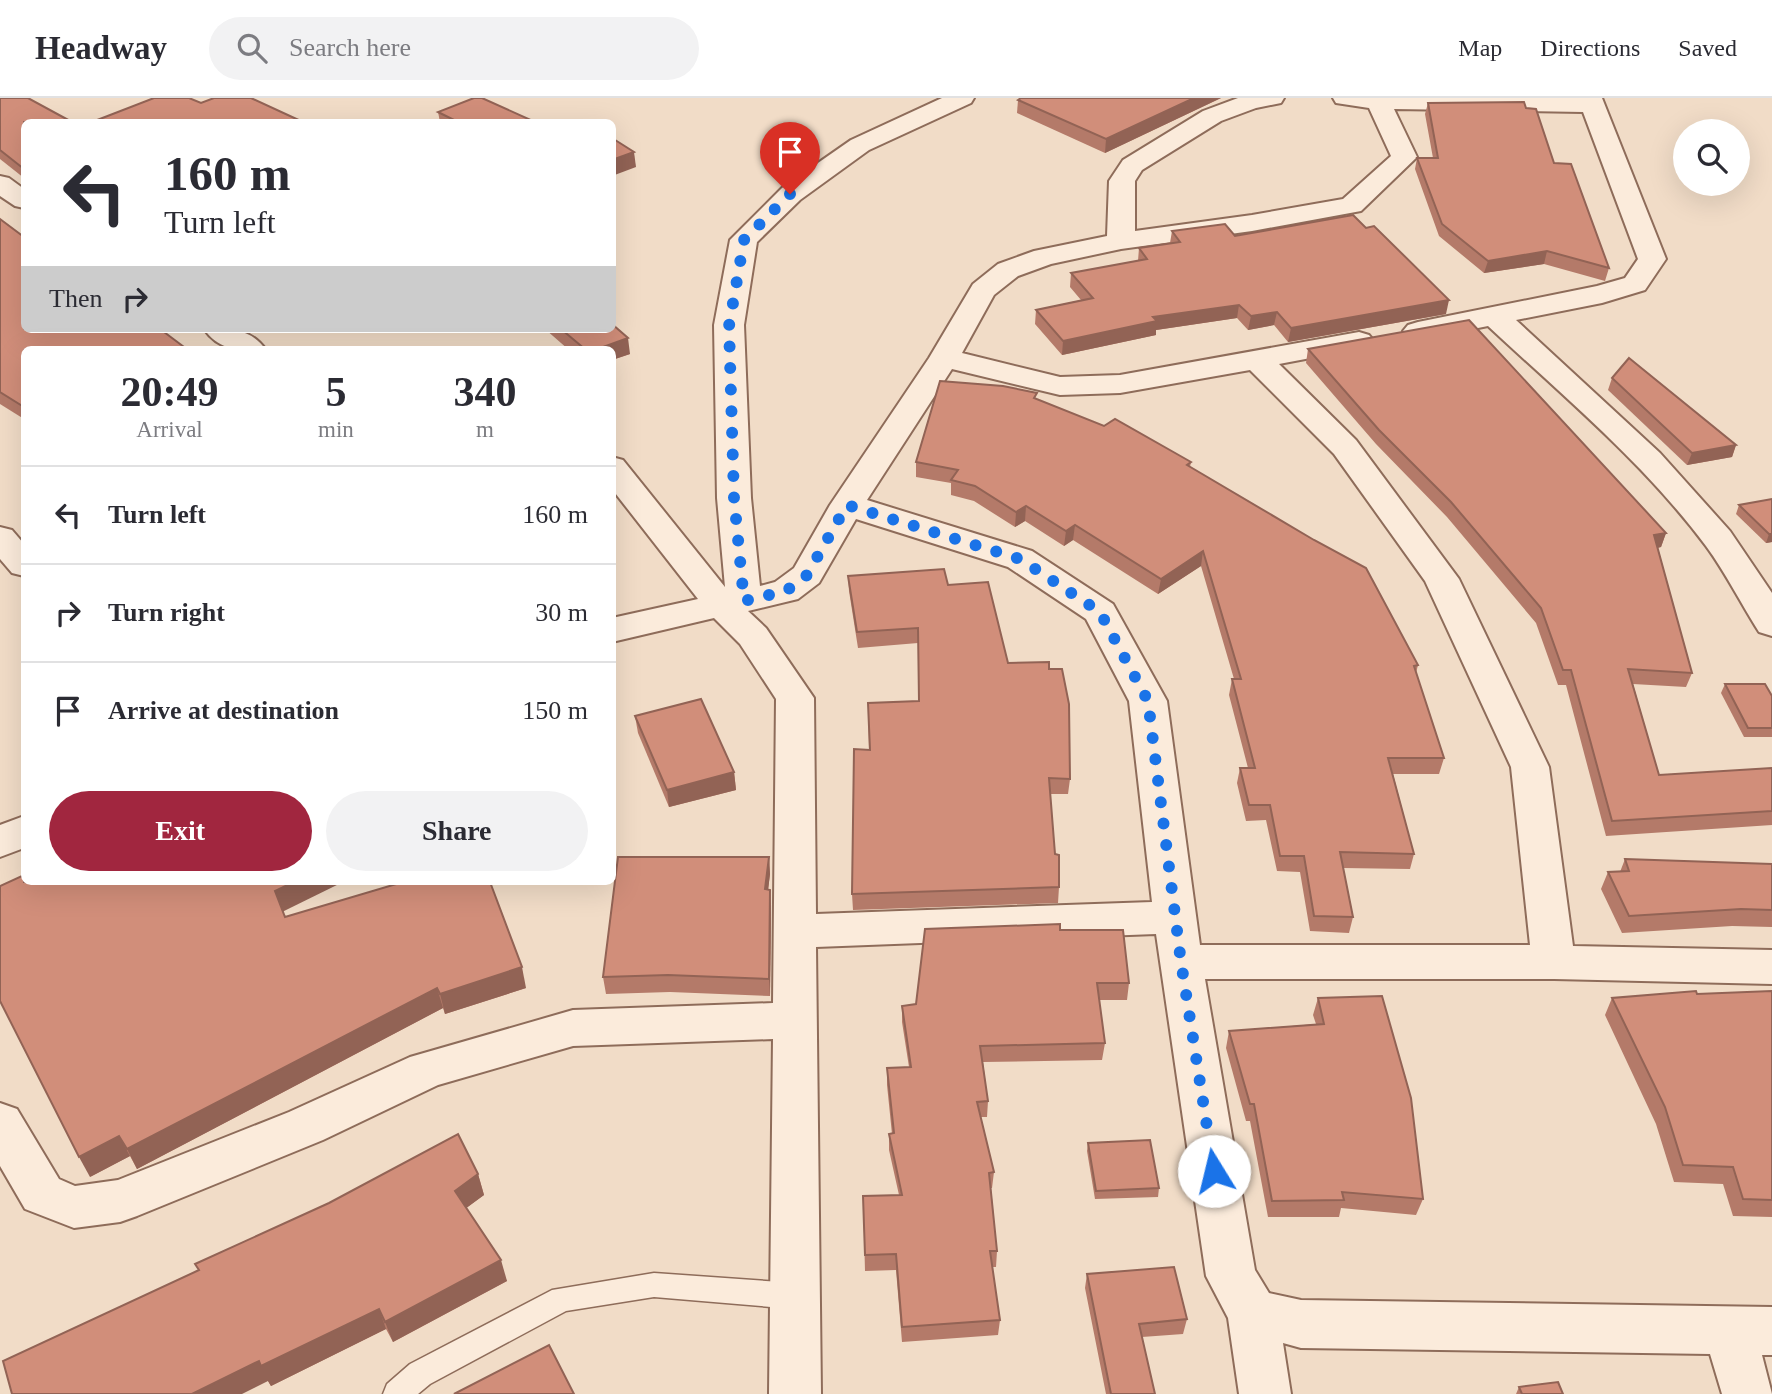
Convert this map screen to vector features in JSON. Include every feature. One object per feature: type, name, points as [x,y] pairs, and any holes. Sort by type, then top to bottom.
[{"type":"street","points":[[733,603],[734,498],[729,326],[744,240],[790,194],[859,145],[962,98]]},
{"type":"street","points":[[1121,242],[1122,181],[1132,165],[1212,116],[1251,102],[1272,98]]},
{"type":"street","points":[[944,358],[1059,386],[1121,384],[1496,317],[1602,295],[1635,284],[1652,259],[1591,102],[1377,101],[1345,98]]},
{"type":"street","points":[[616,629],[786,591],[807,575],[847,505],[944,358],[983,290],[1008,270],[1044,257],[1121,242],[1352,205],[1404,157],[1390,122],[1377,101]]},
{"type":"street","points":[[0,184],[21,198]]},
{"type":"street","points":[[1496,317],[1665,478],[1709,526],[1758,595],[1772,624]]},
{"type":"street","points":[[225,333],[245,346]]},
{"type":"street","points":[[1257,359],[1345,447],[1441,579],[1530,767],[1554,962]]},
{"type":"street","points":[[616,471],[733,603],[795,698],[795,1394]]},
{"type":"street","points":[[847,505],[1020,559],[1100,612],[1148,701],[1181,962],[1231,1276],[1253,1313],[1265,1394]]},
{"type":"street","points":[[0,537],[21,562]]},
{"type":"street","points":[[0,842],[21,832]]},
{"type":"street","points":[[795,931],[1175,917]]},
{"type":"street","points":[[1181,962],[1554,962],[1772,967]]},
{"type":"street","points":[[0,1123],[42,1194],[74,1207],[120,1201],[306,1126],[426,1070],[573,1028],[795,1020]]},
{"type":"street","points":[[1253,1313],[1301,1324],[1750,1331],[1748,1394]]},
{"type":"lane","points":[[397,1394],[420,1374],[562,1299],[654,1285],[795,1296]]},
{"type":"building","points":[[0,98],[28,98],[66,119],[21,119],[21,167],[0,150]]},
{"type":"building","points":[[154,98],[189,98],[201,103],[214,98],[251,98],[296,119],[100,119]]},
{"type":"building","points":[[474,98],[482,98],[528,119],[452,119],[438,112]]},
{"type":"building","points":[[1194,98],[1106,139],[1018,100]]},
{"type":"building","points":[[1524,102],[1526,108],[1536,109],[1554,163],[1571,164],[1609,268],[1547,251],[1488,261],[1442,224],[1417,158],[1438,158],[1428,103]]},
{"type":"building","points":[[616,141],[634,152],[616,159]]},
{"type":"building","points":[[1353,215],[1366,228],[1374,226],[1449,300],[1291,328],[1277,312],[1251,316],[1239,305],[1153,317],[1157,321],[1063,341],[1036,310],[1093,298],[1071,273],[1147,259],[1139,248],[1180,242],[1172,231],[1225,224],[1235,236]]},
{"type":"building","points":[[0,219],[21,235],[21,333],[165,333],[183,346],[21,346],[21,405],[0,392]]},
{"type":"building","points":[[1469,320],[1666,533],[1654,535],[1692,673],[1628,669],[1659,775],[1772,768],[1772,811],[1612,821],[1571,670],[1563,670],[1541,608],[1451,502],[1379,430],[1308,349]]},
{"type":"building","points":[[616,328],[628,338],[606,346],[581,346],[566,333],[616,333]]},
{"type":"building","points":[[1629,358],[1736,445],[1692,453],[1612,378]]},
{"type":"building","points":[[940,381],[1003,386],[1037,393],[1034,398],[1104,426],[1115,419],[1191,462],[1187,465],[1366,568],[1418,665],[1414,666],[1444,758],[1388,758],[1414,854],[1340,852],[1353,917],[1314,916],[1304,856],[1280,856],[1270,805],[1249,805],[1240,768],[1255,768],[1232,679],[1241,679],[1203,551],[1161,579],[1075,525],[1066,531],[1026,506],[1016,512],[975,486],[951,480],[958,470],[916,462]]},
{"type":"building","points":[[1772,499],[1772,534],[1769,534],[1739,505]]},
{"type":"building","points":[[944,569],[948,585],[988,582],[1008,663],[1049,662],[1049,669],[1062,669],[1069,704],[1070,779],[1049,778],[1055,854],[1059,855],[1059,887],[852,894],[854,749],[870,750],[868,703],[919,701],[918,628],[857,632],[848,576]]},
{"type":"building","points":[[1725,684],[1765,684],[1772,696],[1772,728],[1748,728]]},
{"type":"building","points":[[701,699],[734,772],[667,790],[635,716]]},
{"type":"building","points":[[618,857],[769,857],[765,889],[770,890],[769,979],[668,975],[603,977]]},
{"type":"building","points":[[1625,859],[1772,864],[1772,910],[1741,909],[1629,916],[1608,872],[1629,871]]},
{"type":"building","points":[[21,876],[21,885],[288,885],[275,891],[285,917],[393,885],[491,885],[522,967],[440,994],[437,988],[127,1149],[119,1136],[79,1157],[0,1001],[0,886]]},
{"type":"building","points":[[1060,924],[1060,930],[1123,930],[1129,983],[1097,983],[1105,1043],[980,1046],[988,1101],[977,1102],[994,1172],[989,1173],[997,1251],[990,1251],[1000,1320],[902,1327],[896,1254],[865,1255],[863,1196],[902,1195],[889,1134],[894,1133],[887,1068],[911,1067],[902,1006],[916,1004],[925,929]]},
{"type":"building","points":[[1696,991],[1697,994],[1772,991],[1772,1200],[1743,1199],[1733,1167],[1683,1165],[1665,1107],[1612,998]]},
{"type":"building","points":[[1382,996],[1411,1098],[1423,1199],[1342,1192],[1344,1200],[1272,1201],[1254,1104],[1250,1104],[1229,1031],[1324,1024],[1318,998]]},
{"type":"building","points":[[458,1134],[478,1174],[455,1191],[501,1260],[385,1322],[379,1309],[261,1366],[259,1361],[192,1394],[12,1394],[3,1361],[199,1270],[195,1264],[329,1203]]},
{"type":"building","points":[[1150,1140],[1159,1188],[1096,1191],[1088,1143]]},
{"type":"building","points":[[1174,1267],[1187,1319],[1139,1324],[1155,1394],[1111,1394],[1087,1274]]},
{"type":"building","points":[[549,1345],[574,1394],[454,1394]]},
{"type":"building","points":[[1558,1382],[1563,1394],[1522,1394],[1519,1387]]},
{"type":"route","points":[[790,194],[744,240],[729,326],[734,498],[744,601],[786,591],[807,575],[847,505],[1020,559],[1100,612],[1148,701],[1181,962],[1214,1171]]}]
